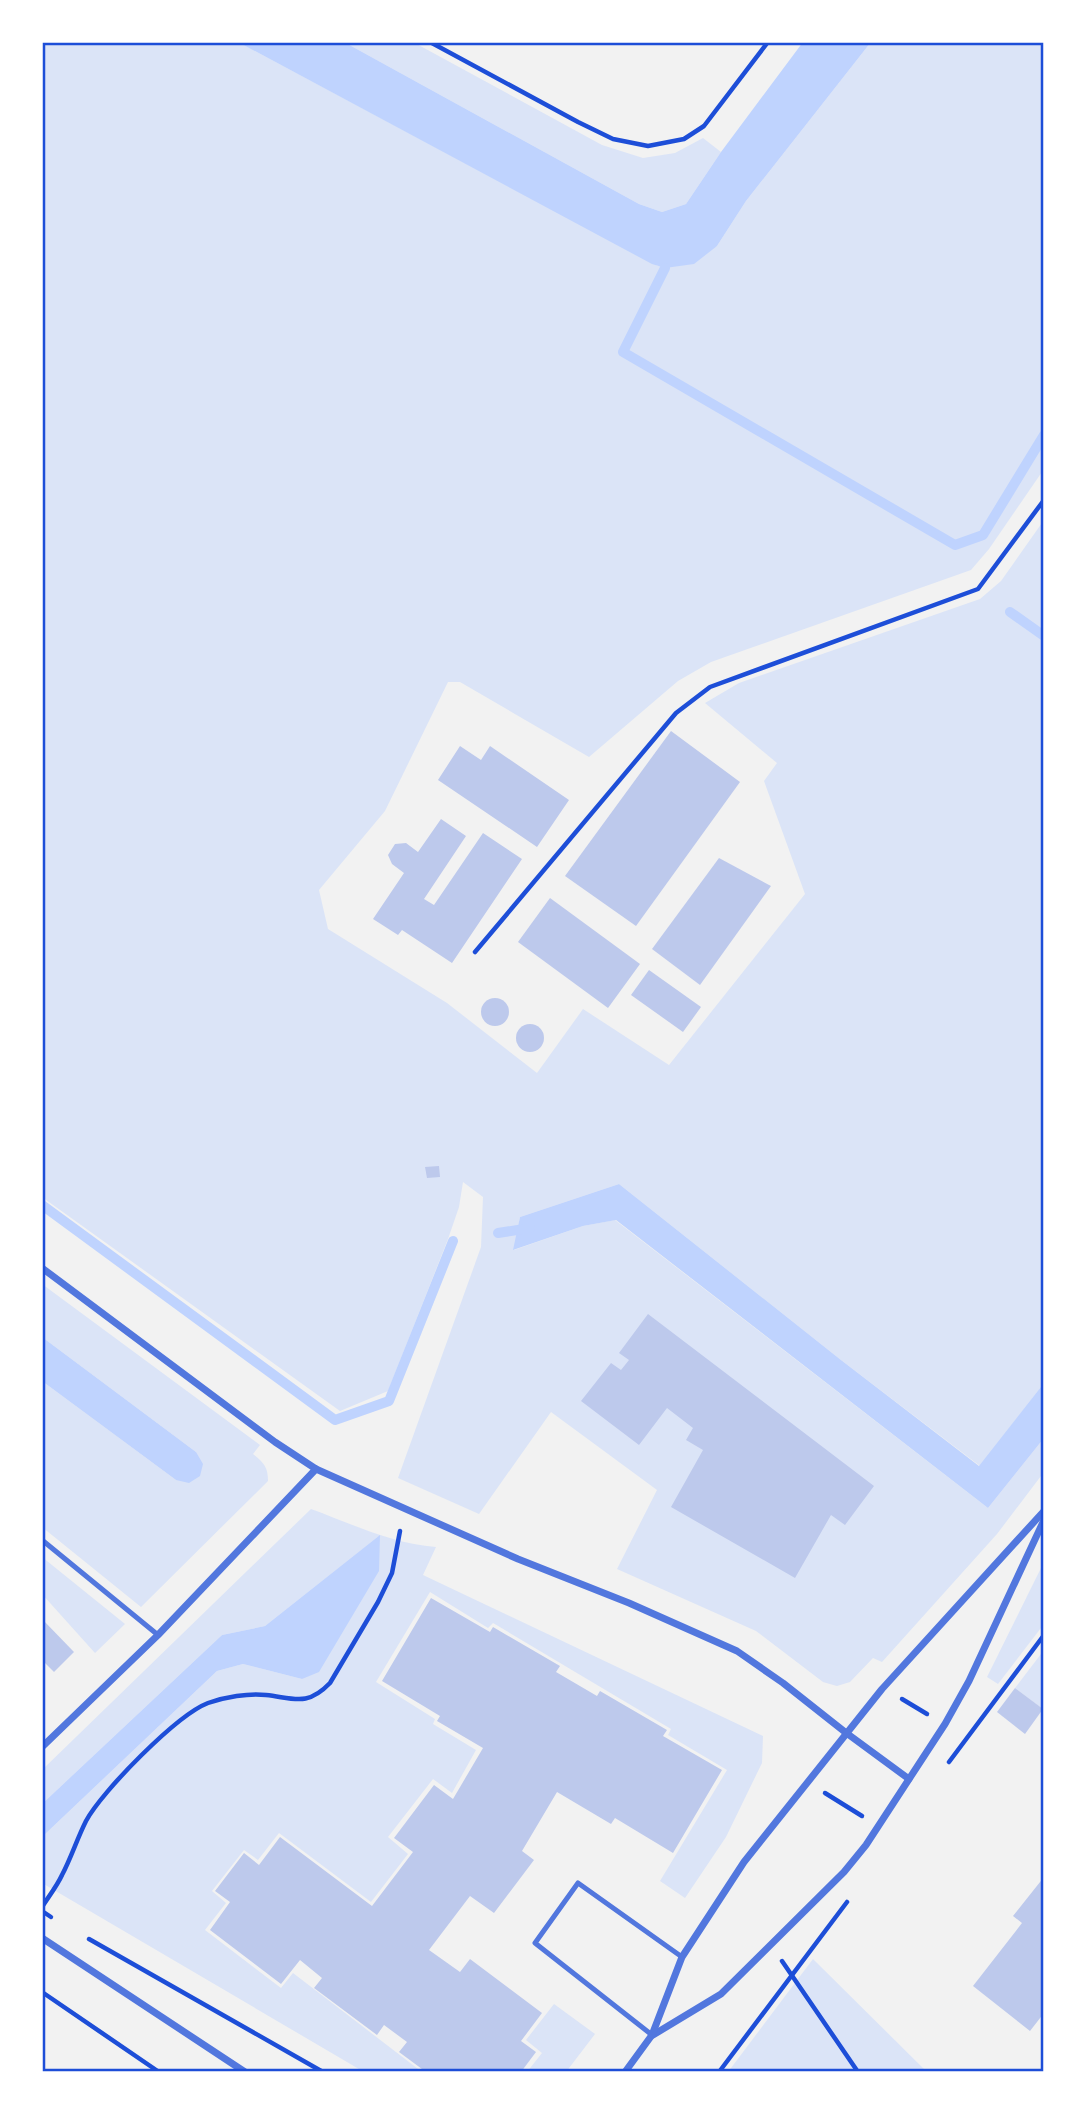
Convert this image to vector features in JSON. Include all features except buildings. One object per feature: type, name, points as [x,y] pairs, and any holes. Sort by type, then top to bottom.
[{"type":"street","points":[[42,1268],[275,1442],[316,1469],[518,1559],[629,1603],[737,1651],[909,1779]]},
{"type":"street","points":[[42,1747],[158,1635],[316,1469]]},
{"type":"street","points":[[625,2072],[652,2035],[682,1957],[744,1861],[845,1732],[1044,1511]]},
{"type":"street","points":[[652,2035],[721,1994],[772,1946],[844,1872],[866,1845],[945,1724],[969,1681],[1044,1520]]},
{"type":"street","points":[[42,1938],[245,2072]]},
{"type":"lane","points":[[42,1540],[158,1635]]},
{"type":"lane","points":[[652,2035],[535,1943],[578,1883],[682,1957]]},
{"type":"path","points":[[430,42],[613,139],[648,146],[684,139],[704,126],[768,42]]},
{"type":"path","points":[[475,953],[676,713],[710,687],[978,589],[1044,500]]},
{"type":"path","points":[[53,1918],[42,1909],[62,1877],[87,1819],[114,1785],[147,1751],[197,1708],[211,1702],[250,1695],[266,1695],[292,1701],[307,1699],[320,1694],[330,1683],[392,1573],[403,1509]]},
{"type":"path","points":[[808,1782],[877,1825]]},
{"type":"path","points":[[85,1937],[323,2072]]},
{"type":"path","points":[[772,1946],[858,2072]]},
{"type":"path","points":[[42,1992],[159,2072]]},
{"type":"shaded area","points":[[43,42],[238,42],[658,266],[717,246],[746,201],[871,42],[1044,42],[1044,469],[989,549],[971,570],[711,662],[678,681],[589,757],[460,682],[448,682],[385,811],[319,890],[328,929],[447,1003],[537,1073],[583,1009],[669,1065],[805,894],[764,781],[777,763],[705,703],[739,683],[980,599],[1001,581],[1044,520],[1044,1383],[980,1466],[619,1184],[520,1217],[514,1250],[583,1226],[615,1220],[988,1508],[1044,1438],[1044,1472],[997,1534],[882,1662],[873,1658],[850,1682],[837,1686],[823,1682],[756,1631],[617,1569],[657,1490],[551,1412],[479,1514],[398,1478],[481,1247],[483,1197],[463,1182],[459,1207],[448,1239],[388,1391],[340,1411],[42,1197]]},
{"type":"shaded area","points":[[344,42],[413,42],[602,145],[643,158],[675,153],[703,138],[721,152],[686,204],[662,212],[639,204]]},
{"type":"shaded area","points":[[42,1284],[260,1445],[253,1454],[265,1466],[268,1481],[141,1607],[42,1527],[42,1381],[176,1480],[196,1452],[42,1337]]},
{"type":"shaded area","points":[[311,1509],[388,1538],[436,1547],[423,1575],[763,1736],[762,1763],[726,1837],[685,1898],[660,1881],[727,1770],[668,1735],[671,1729],[493,1623],[488,1628],[430,1592],[376,1682],[435,1719],[433,1724],[476,1750],[452,1793],[433,1779],[388,1837],[408,1854],[371,1902],[279,1833],[258,1860],[244,1850],[212,1891],[226,1903],[205,1930],[281,1988],[293,1973],[422,2072],[364,2072],[42,1883],[42,1837],[217,1671],[243,1664],[302,1679],[379,1536],[265,1626],[222,1635],[42,1804],[42,1770]]},
{"type":"shaded area","points":[[42,1557],[125,1624],[95,1653],[42,1594]]},
{"type":"shaded area","points":[[1044,1562],[1044,1624],[998,1684],[987,1677]]},
{"type":"shaded area","points":[[1044,1650],[1044,1710],[1015,1688]]},
{"type":"shaded area","points":[[813,1959],[927,2072],[728,2072]]},
{"type":"shaded area","points":[[554,2004],[595,2034],[566,2072],[527,2072],[542,2053],[526,2040]]},
{"type":"water","points":[[238,42],[344,42],[639,204],[662,212],[686,204],[803,42],[871,42],[746,201],[717,246],[694,264],[665,268],[652,264]]},
{"type":"water","points":[[619,1184],[979,1466],[1044,1383],[1044,1438],[988,1508],[616,1220],[583,1226],[513,1250],[520,1217]]},
{"type":"water","points":[[42,1337],[196,1452],[203,1464],[200,1476],[189,1483],[176,1480],[42,1381]]},
{"type":"water","points":[[380,1535],[379,1571],[319,1672],[302,1679],[243,1664],[217,1671],[42,1837],[42,1804],[222,1635],[265,1626]]},
{"type":"waterway","points":[[665,268],[623,352],[955,545],[983,535],[1044,435]]},
{"type":"waterway","points":[[1010,612],[1044,636]]},
{"type":"waterway","points":[[42,1205],[335,1420],[389,1401],[453,1241]]},
{"type":"waterway","points":[[498,1233],[530,1228]]}]
